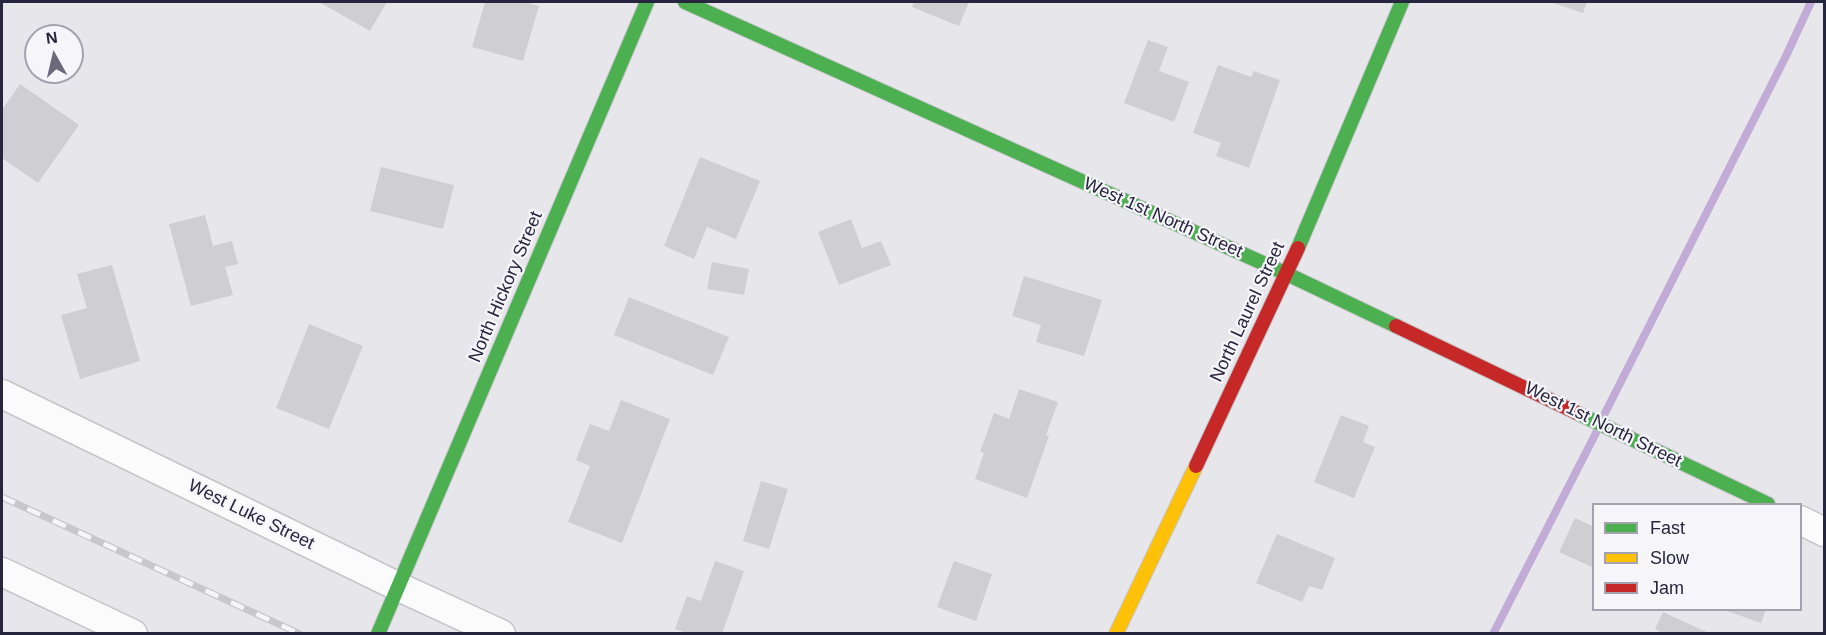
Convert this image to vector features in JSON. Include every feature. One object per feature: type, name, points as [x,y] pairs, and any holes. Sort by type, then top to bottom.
[{"type":"street","name":"North Hickory Street","points":[[378,633],[647,2]]},
{"type":"street","name":"West 1st North Street","points":[[685,2],[1287,274],[1766,503]]},
{"type":"street","name":"North Laurel Street","points":[[1116,633],[1287,274],[1402,2]]},
{"type":"street","name":"West Luke Street","points":[[2,394],[399,587],[501,633]]},
{"type":"street","points":[[1802,521],[1824,532]]},
{"type":"street","points":[[2,572],[133,633]]},
{"type":"building","points":[[319,2],[387,2],[370,31]]},
{"type":"building","points":[[485,2],[524,2],[539,6],[523,61],[472,47]]},
{"type":"building","points":[[914,2],[969,2],[959,26],[912,7]]},
{"type":"building","points":[[1550,2],[1587,2],[1583,13]]},
{"type":"building","points":[[1148,40],[1168,47],[1159,71],[1189,82],[1174,122],[1124,103]]},
{"type":"building","points":[[1218,65],[1251,77],[1254,71],[1280,80],[1249,168],[1216,156],[1221,143],[1193,133]]},
{"type":"building","points":[[20,84],[79,125],[38,183],[2,158],[2,110]]},
{"type":"building","points":[[700,157],[760,181],[736,239],[707,227],[694,259],[664,246]]},
{"type":"building","points":[[381,167],[454,185],[443,229],[370,211]]},
{"type":"building","points":[[205,215],[213,246],[232,241],[238,264],[225,267],[233,295],[191,306],[169,224]]},
{"type":"building","points":[[851,219],[862,248],[881,241],[891,265],[839,285],[818,232]]},
{"type":"building","points":[[712,262],[749,269],[744,295],[707,289]]},
{"type":"building","points":[[112,265],[140,361],[80,379],[61,315],[87,308],[77,274]]},
{"type":"building","points":[[1024,276],[1102,300],[1084,356],[1036,342],[1041,325],[1012,316]]},
{"type":"building","points":[[629,297],[729,337],[713,375],[614,335]]},
{"type":"building","points":[[309,324],[363,346],[329,429],[276,408]]},
{"type":"building","points":[[1019,389],[1058,402],[1046,435],[1049,436],[1027,498],[975,479],[984,453],[980,452],[994,413],[1009,419]]},
{"type":"building","points":[[621,400],[670,419],[622,543],[568,522],[590,466],[576,460],[590,424],[609,431]]},
{"type":"building","points":[[1341,415],[1369,426],[1363,442],[1375,447],[1354,498],[1314,482]]},
{"type":"building","points":[[761,481],[788,489],[769,549],[743,541]]},
{"type":"building","points":[[1575,518],[1592,526],[1592,567],[1559,552]]},
{"type":"building","points":[[1277,534],[1335,558],[1322,590],[1309,586],[1302,602],[1256,583]]},
{"type":"building","points":[[715,561],[744,571],[722,634],[690,634],[675,629],[687,596],[701,601]]},
{"type":"building","points":[[954,561],[992,574],[976,621],[937,607]]},
{"type":"building","points":[[1727,611],[1766,611],[1761,623]]},
{"type":"building","points":[[1663,612],[1711,634],[1665,634],[1655,629]]},
{"type":"waterway","points":[[1603,417],[1786,56],[1811,2]]},
{"type":"waterway","points":[[1493,634],[1598,429]]},
{"type":"railway","points":[[2,497],[300,634]]},
{"type":"traffic: fast","points":[[378,634],[647,2]]},
{"type":"traffic: fast","points":[[685,2],[1287,274],[1396,326]]},
{"type":"traffic: fast","points":[[1298,248],[1402,2]]},
{"type":"traffic: fast","points":[[1577,413],[1766,503]]},
{"type":"traffic: slow","points":[[1116,634],[1196,466]]},
{"type":"traffic: jam","points":[[1196,466],[1298,248]]},
{"type":"traffic: jam","points":[[1396,326],[1577,413]]}]
